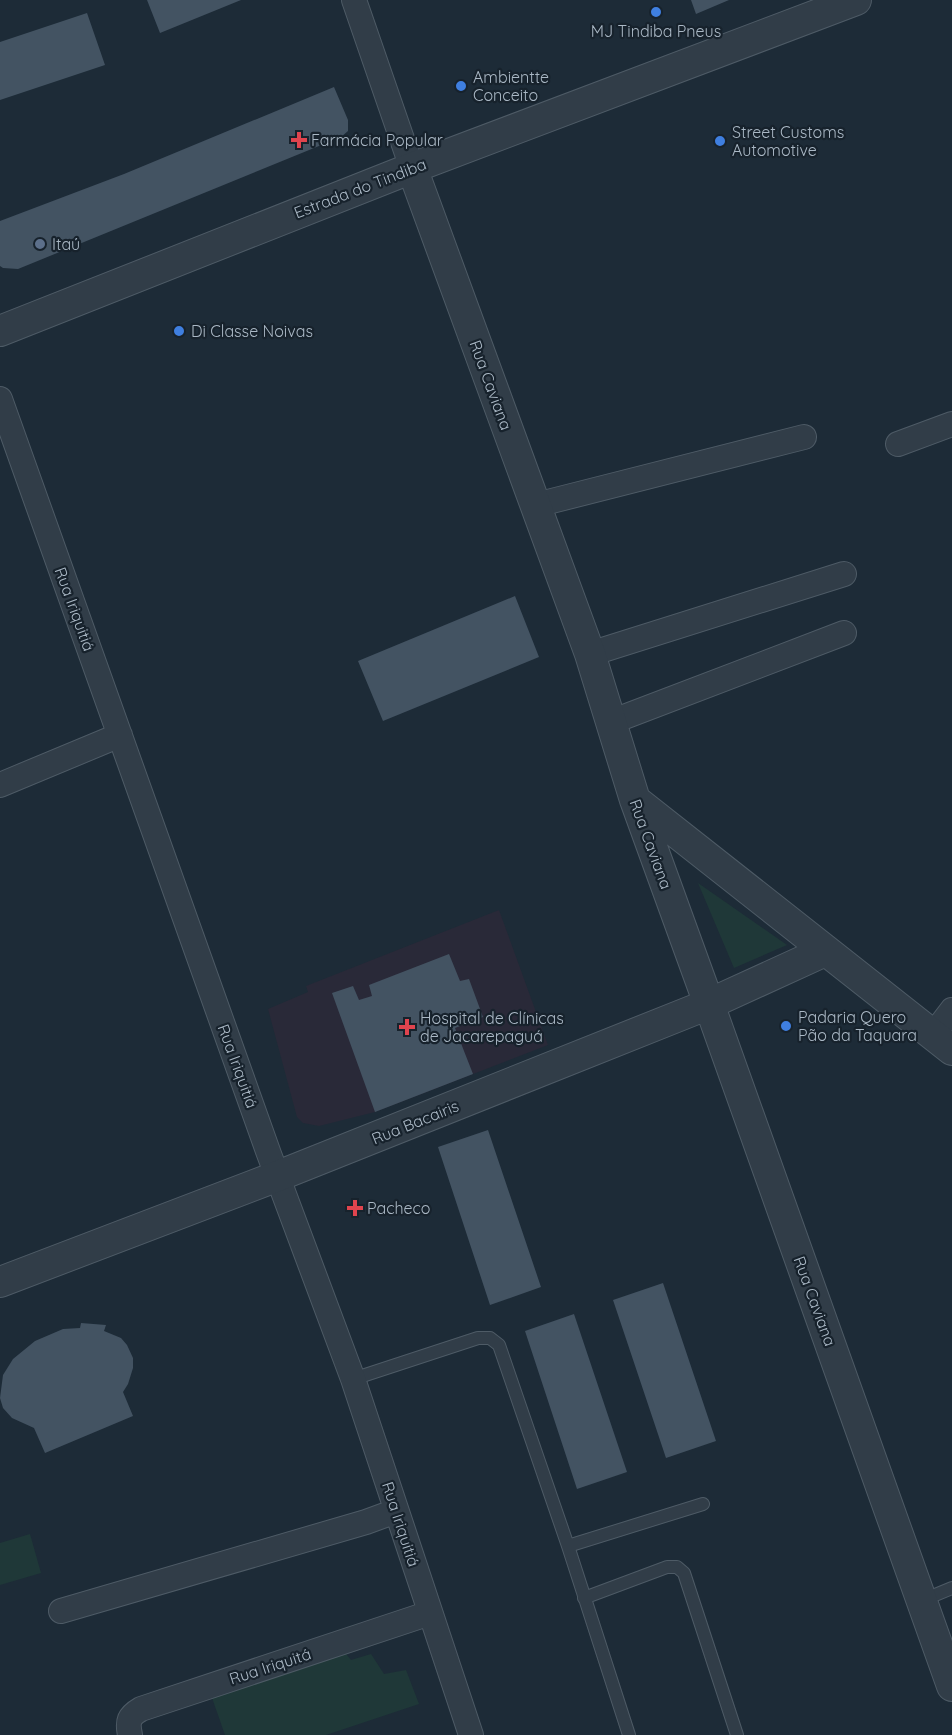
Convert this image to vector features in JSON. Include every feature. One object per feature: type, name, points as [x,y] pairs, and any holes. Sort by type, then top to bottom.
[{"type":"street","name":"Rua Caviana","points":[[354,0],[412,168],[590,654],[635,800],[710,1004],[952,1686]]},
{"type":"street","name":"Estrada do Tindiba","points":[[0,331],[412,168],[856,0]]},
{"type":"street","name":"Rua Iriquitiá","points":[[0,399],[352,1379],[471,1735]]},
{"type":"street","points":[[898,444],[952,423]]},
{"type":"street","points":[[536,505],[804,437]]},
{"type":"street","points":[[590,654],[844,574]]},
{"type":"street","points":[[611,722],[844,633]]},
{"type":"street","points":[[0,785],[120,735]]},
{"type":"street","points":[[635,800],[943,1043],[952,1010]]},
{"type":"street","name":"Rua Bacairis","points":[[0,1282],[278,1176],[710,1004],[825,951]]},
{"type":"street","points":[[61,1611],[366,1522],[396,1511]]},
{"type":"street","name":"Rua Iriquitá","points":[[130,1735],[128,1724],[131,1715],[141,1709],[430,1613]]},
{"type":"lane","points":[[352,1379],[478,1338],[490,1338],[499,1345],[568,1546],[629,1735]]},
{"type":"lane","points":[[568,1546],[703,1504]]},
{"type":"lane","points":[[584,1598],[667,1567],[677,1567],[684,1573],[737,1735]]},
{"type":"lane","points":[[921,1600],[952,1588]]},
{"type":"shaded area","name":"Hospital de Clínicas de Jacarepaguá","points":[[499,910],[548,1045],[375,1112],[319,1126],[303,1123],[297,1117],[268,1009],[308,992],[306,986]]},
{"type":"green space","points":[[698,883],[787,945],[734,968]]},
{"type":"green space","points":[[30,1534],[41,1573],[0,1585],[0,1543]]},
{"type":"green space","points":[[343,1650],[351,1660],[371,1654],[384,1674],[406,1670],[419,1704],[326,1735],[225,1735],[211,1695]]},
{"type":"building","points":[[147,0],[241,0],[160,33]]},
{"type":"building","points":[[691,0],[729,0],[696,14]]},
{"type":"building","points":[[87,13],[105,65],[0,100],[0,42]]},
{"type":"building","points":[[334,87],[348,120],[348,131],[341,137],[18,269],[0,266],[0,221],[124,174]]},
{"type":"building","points":[[515,596],[539,657],[383,721],[358,661]]},
{"type":"building","points":[[449,954],[460,981],[469,979],[483,1017],[455,1028],[473,1074],[375,1112],[332,993],[353,986],[359,1000],[372,996],[369,985]]},
{"type":"building","points":[[488,1130],[541,1287],[490,1305],[438,1147]]},
{"type":"building","points":[[663,1283],[716,1441],[666,1458],[613,1300]]},
{"type":"building","points":[[574,1314],[627,1472],[577,1489],[525,1331]]},
{"type":"building","points":[[81,1323],[106,1325],[104,1331],[121,1338],[127,1345],[133,1358],[133,1368],[123,1392],[133,1416],[45,1453],[34,1428],[12,1418],[3,1408],[0,1398],[3,1375],[13,1359],[35,1341],[63,1329],[80,1328]]},
{"type":"place","name":"MJ Tindiba Pneus","points":[[656,12]]},
{"type":"place","name":"Ambientte Conceito","points":[[461,86]]},
{"type":"place","name":"Farmácia Popular","points":[[299,140]]},
{"type":"place","name":"Street Customs Automotive","points":[[720,141]]},
{"type":"place","name":"Itaú","points":[[40,244]]},
{"type":"place","name":"Di Classe Noivas","points":[[179,331]]},
{"type":"place","name":"Padaria Quero Pão da Taquara","points":[[786,1026]]},
{"type":"place","name":"Hospital de Clínicas de Jacarepaguá","points":[[407,1027]]},
{"type":"place","name":"Pacheco","points":[[355,1208]]}]
